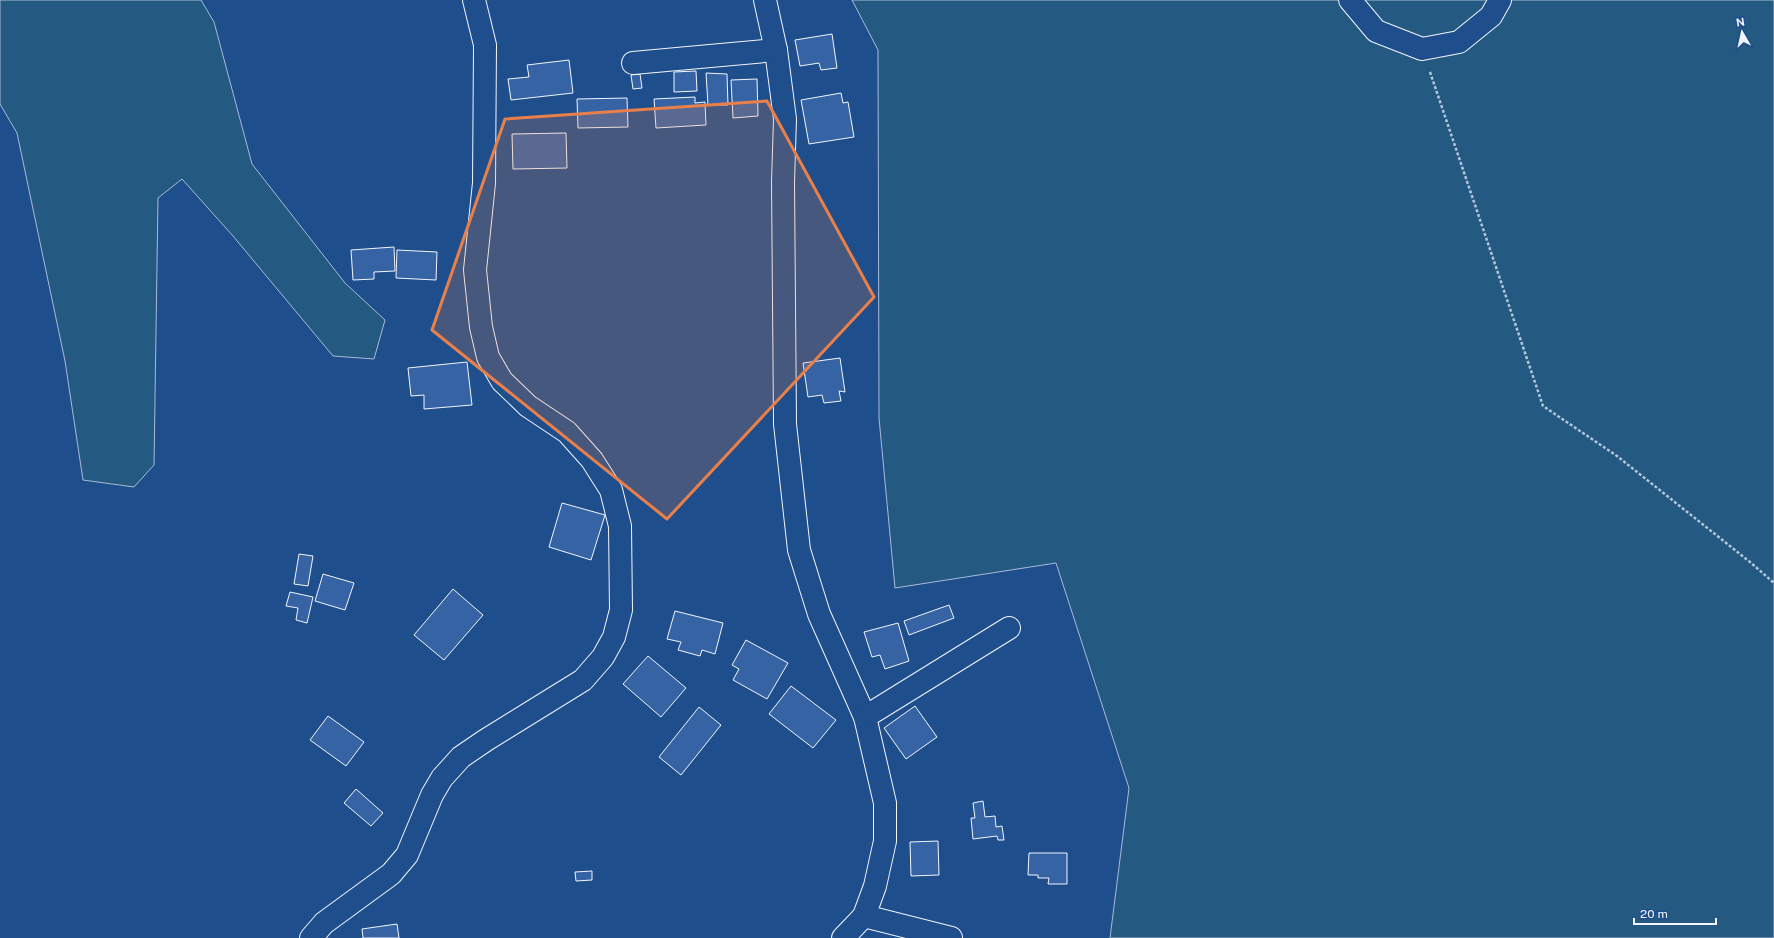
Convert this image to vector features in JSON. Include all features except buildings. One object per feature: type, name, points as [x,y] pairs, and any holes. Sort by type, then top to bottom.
[{"type":"street","points":[[311,938],[324,923],[391,874],[407,855],[432,795],[442,778],[461,757],[583,680],[603,657],[614,638],[621,610],[620,526],[611,490],[592,460],[567,432],[528,406],[502,381],[488,357],[481,326],[475,270],[484,183],[485,45],[474,0]]},
{"type":"street","points":[[765,0],[776,50],[785,119],[783,190],[785,424],[793,509],[799,550],[819,614],[865,718],[885,804],[885,841],[874,886],[864,916],[843,938]]},
{"type":"street","points":[[1350,0],[1376,31],[1422,49],[1460,42],[1491,16],[1500,0]]},
{"type":"street","points":[[633,63],[776,50]]},
{"type":"street","points":[[865,718],[1009,628]]},
{"type":"street","points":[[864,916],[951,938]]},
{"type":"path","points":[[1422,49],[1543,406],[1617,456],[1750,562],[1774,583]]},
{"type":"highlighted area","points":[[767,101],[874,297],[667,519],[432,330],[505,119]]},
{"type":"shaded area","points":[[0,0],[201,0],[214,22],[252,164],[345,283],[385,320],[374,359],[333,356],[233,236],[182,179],[158,198],[154,465],[134,487],[83,480],[65,361],[17,133],[0,104]]},
{"type":"shaded area","points":[[852,0],[1774,0],[1774,938],[1110,938],[1129,788],[1056,563],[895,588],[879,418],[878,50]]}]
